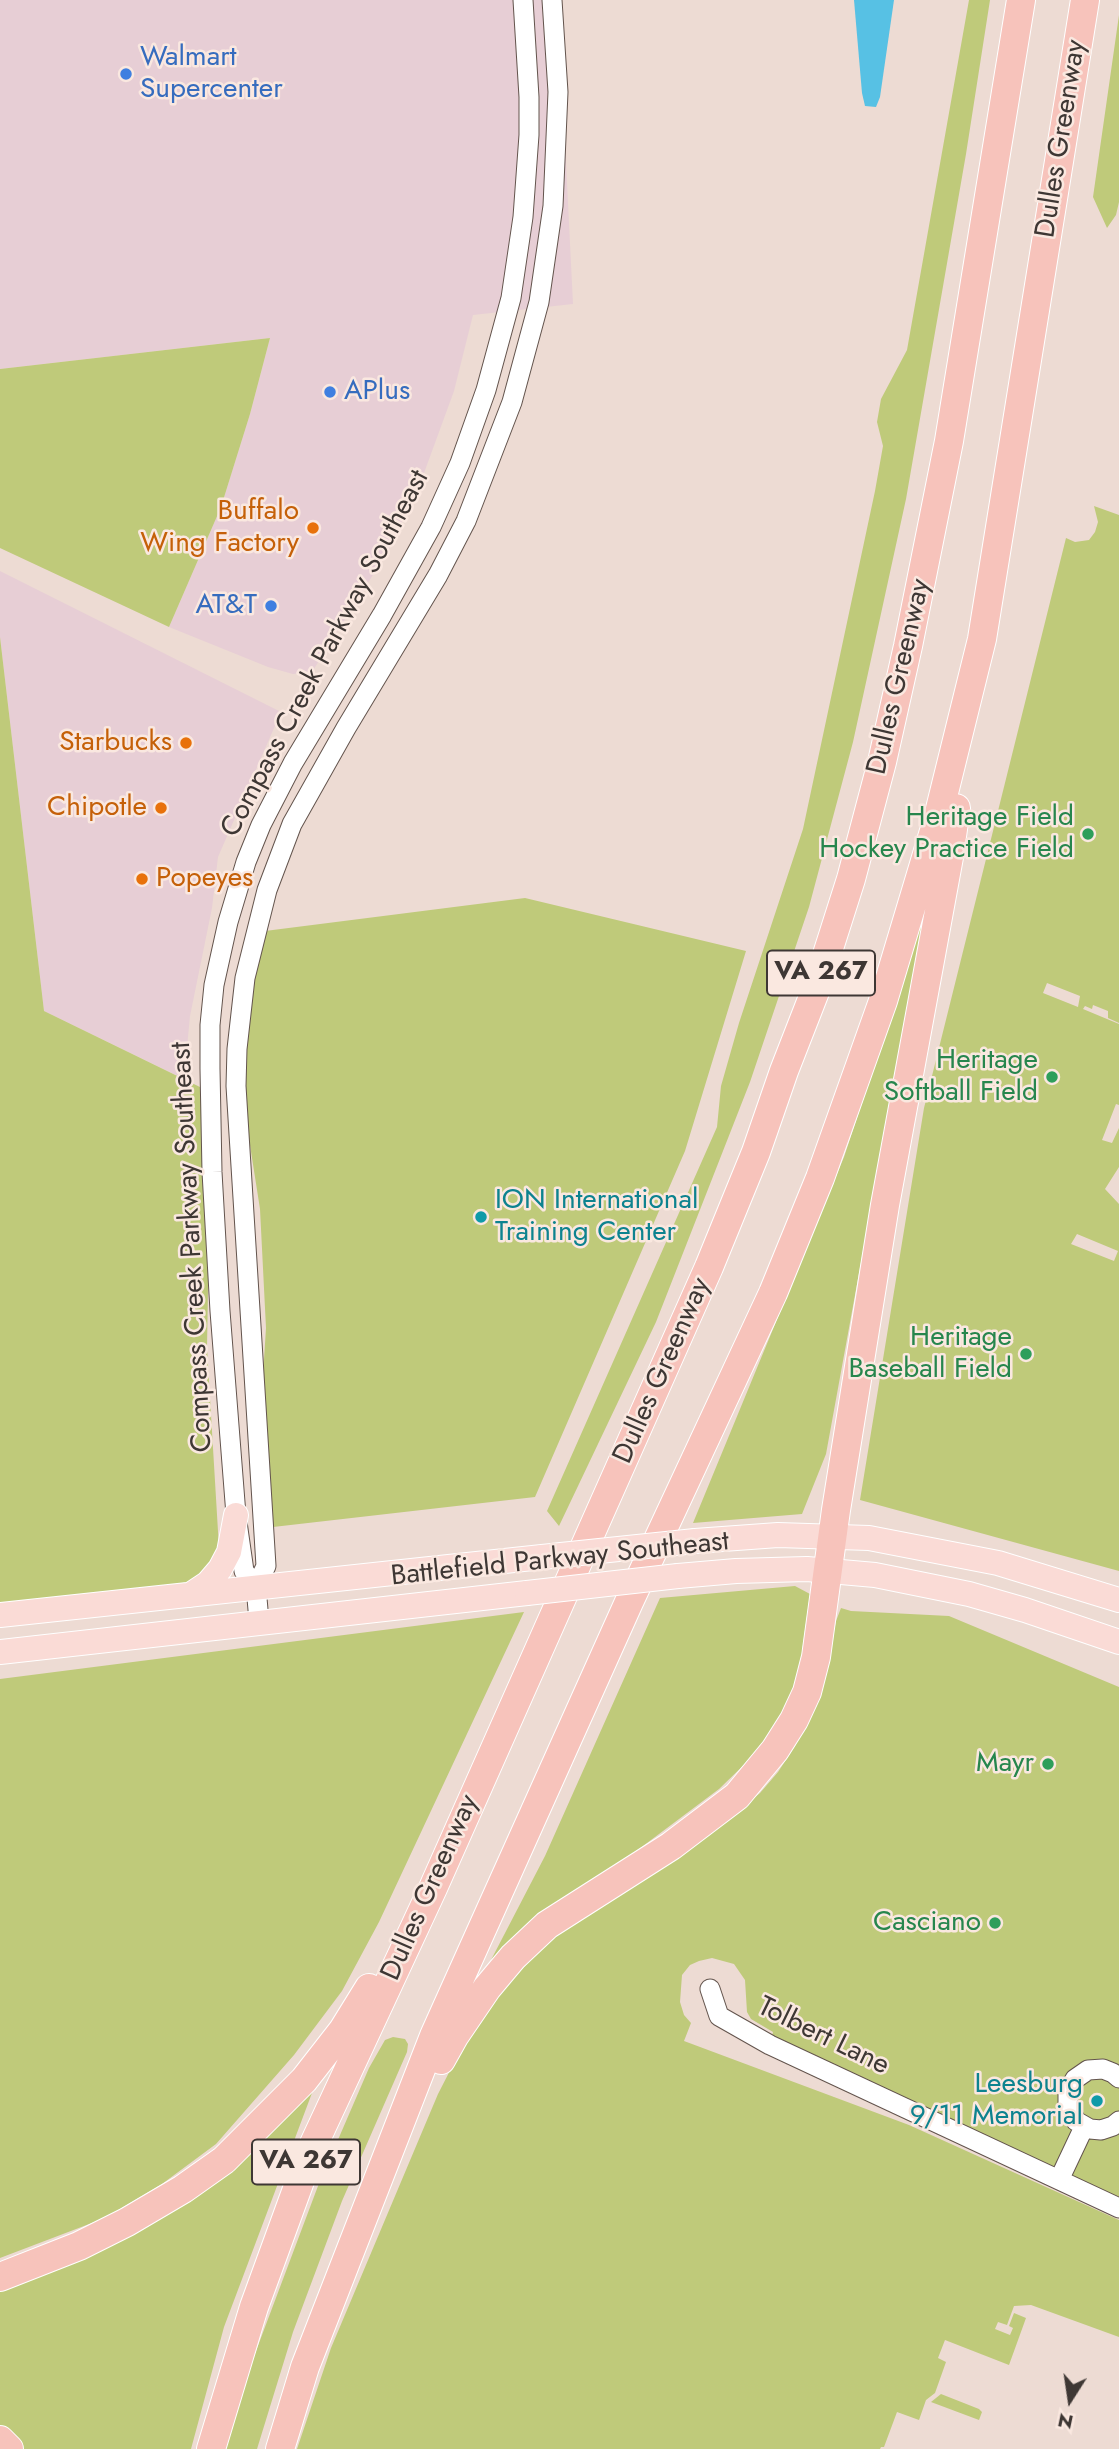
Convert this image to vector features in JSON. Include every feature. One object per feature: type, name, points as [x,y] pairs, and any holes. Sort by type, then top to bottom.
[{"type":"highway","name":"Dulles Greenway","points":[[211,2449],[254,2307],[312,2148],[433,1888],[709,1267],[756,1152],[816,989],[851,879],[882,762],[908,646],[949,441],[1021,0]]},
{"type":"highway","name":"Dulles Greenway","points":[[280,2449],[305,2367],[434,2036],[629,1602],[773,1293],[820,1178],[883,1001],[916,895],[974,674],[995,569],[1014,433],[1085,0]]},
{"type":"highway","points":[[380,2173],[455,2035],[487,1988],[513,1958],[547,1926],[671,1846],[737,1796],[769,1758],[794,1720],[807,1692],[816,1657],[832,1536],[885,1205],[949,857],[974,674]]},
{"type":"highway","points":[[0,2277],[79,2246],[127,2222],[183,2189],[223,2160],[304,2080],[343,2030],[433,1888]]},
{"type":"highway","points":[[0,2440],[9,2449]]},
{"type":"main road","points":[[190,1595],[208,1583],[220,1569],[229,1552],[236,1514]]},
{"type":"main road","name":"Battlefield Parkway Southeast","points":[[0,1615],[748,1536],[869,1538],[998,1563],[1119,1600]]},
{"type":"main road","name":"Battlefield Parkway Southeast","points":[[0,1652],[678,1576],[736,1571],[829,1570],[875,1575],[969,1594],[1119,1642]]},
{"type":"street","name":"Compass Creek Parkway Southeast","points":[[256,1587],[244,1572],[236,1514],[212,1172],[209,1026],[214,985],[228,922],[246,862],[261,825],[292,763],[431,527],[469,440],[486,390],[511,298],[523,217],[529,97],[523,0]]},
{"type":"street","name":"Compass Creek Parkway Southeast","points":[[259,1621],[256,1587],[266,1566],[236,1086],[245,978],[267,890],[292,824],[438,575],[476,498],[513,402],[539,302],[553,206],[558,92],[552,0]]},
{"type":"street","name":"Tolbert Lane","points":[[710,1989],[719,2016],[770,2045],[1119,2208]]},
{"type":"street","points":[[1119,2078],[1113,2073],[1088,2070],[1074,2079],[1068,2091],[1068,2106],[1072,2116],[1084,2127],[1101,2130],[1119,2121]]},
{"type":"street","points":[[1059,2180],[1084,2127]]},
{"type":"shaded area","points":[[0,0],[558,0],[573,304],[473,315],[454,391],[420,484],[391,546],[312,672],[293,674],[268,667],[169,627],[221,507],[270,338],[0,369]]},
{"type":"shaded area","points":[[0,571],[281,712],[218,857],[212,908],[190,1016],[184,1079],[44,1011],[0,637]]},
{"type":"green space","points":[[969,0],[990,0],[906,499],[853,742],[809,907],[750,1082],[656,1322],[559,1526],[547,1511],[717,1127],[721,1086],[739,1023],[803,829],[875,491],[883,446],[877,422],[881,399],[907,350]]},
{"type":"green space","points":[[1119,15],[1119,202],[1116,215],[1107,228],[1093,197]]},
{"type":"green space","points":[[270,338],[221,507],[169,627],[0,548],[0,369]]},
{"type":"green space","points":[[1094,506],[1119,515],[1119,1023],[1108,1018],[1108,1011],[1093,1005],[1092,1009],[1085,1006],[1083,1009],[1119,1024],[1119,1105],[1116,1104],[1102,1140],[1112,1143],[1119,1128],[1119,1167],[1105,1189],[1119,1204],[1119,1571],[860,1500],[924,1108],[1066,538],[1075,542],[1089,540],[1098,522]],"holes":[[[1047,983],[1080,996],[1078,1007],[1043,993]],[[1077,1234],[1118,1251],[1114,1261],[1071,1244]]]},
{"type":"green space","points":[[0,637],[44,1011],[202,1088],[209,1231],[207,1348],[219,1548],[215,1559],[192,1581],[145,1591],[0,1607]]},
{"type":"green space","points":[[525,898],[746,951],[685,1151],[535,1497],[273,1527],[262,1391],[266,1328],[260,1209],[244,1107],[245,1061],[253,979],[265,931]]},
{"type":"green space","points":[[930,898],[826,1454],[802,1514],[693,1523],[844,1157]]},
{"type":"green space","points":[[795,1586],[810,1594],[798,1681],[778,1722],[749,1760],[719,1789],[491,1960],[545,1856],[660,1598]]},
{"type":"green space","points":[[841,1608],[851,1611],[949,1616],[1119,1687],[1119,2208],[770,2045],[773,2032],[751,2019],[747,2012],[745,1980],[734,1964],[712,1958],[690,1965],[682,1975],[680,2002],[684,2015],[691,2023],[684,2041],[909,2125],[1119,2220],[1119,2337],[1031,2305],[1014,2306],[1007,2325],[998,2322],[995,2329],[1010,2335],[1013,2328],[1009,2326],[1014,2313],[1026,2318],[1009,2365],[945,2340],[938,2358],[946,2362],[935,2393],[926,2400],[919,2420],[897,2412],[884,2447],[880,2449],[297,2449],[331,2348],[438,2094],[459,2053],[494,2000],[543,1946],[566,1927],[734,1815],[760,1793],[795,1746],[806,1722],[828,1661]]},
{"type":"green space","points":[[524,1612],[379,1922],[342,1991],[294,2055],[216,2144],[162,2184],[105,2218],[0,2258],[0,1679]]},
{"type":"green space","points":[[393,2037],[405,2039],[408,2044],[407,2052],[342,2201],[293,2332],[257,2449],[224,2449],[253,2359],[318,2186],[369,2068],[385,2040]]},
{"type":"green space","points":[[315,2085],[224,2327],[191,2449],[18,2449],[0,2427],[0,2286],[68,2262]]},
{"type":"green space","points":[[941,2394],[979,2409],[982,2412],[979,2420],[931,2402]]},
{"type":"water","points":[[854,0],[894,0],[880,97],[876,107],[865,106],[862,93]]},
{"type":"place","name":"Walmart Supercenter","points":[[126,74]]},
{"type":"place","name":"APlus","points":[[330,392]]},
{"type":"place","name":"Buffalo Wing Factory","points":[[313,528]]},
{"type":"place","name":"AT&T","points":[[271,606]]},
{"type":"place","name":"Starbucks","points":[[186,743]]},
{"type":"place","name":"Chipotle","points":[[161,808]]},
{"type":"place","name":"Heritage Field Hockey Practice Field","points":[[1088,834]]},
{"type":"place","name":"Popeyes","points":[[142,879]]},
{"type":"place","name":"Heritage Softball Field","points":[[1052,1077]]},
{"type":"place","name":"ION International Training Center","points":[[481,1217]]},
{"type":"place","name":"Heritage Baseball Field","points":[[1026,1354]]},
{"type":"place","name":"Mayr","points":[[1048,1764]]},
{"type":"place","name":"Casciano","points":[[995,1923]]},
{"type":"place","name":"Leesburg 9/11 Memorial","points":[[1097,2101]]}]
